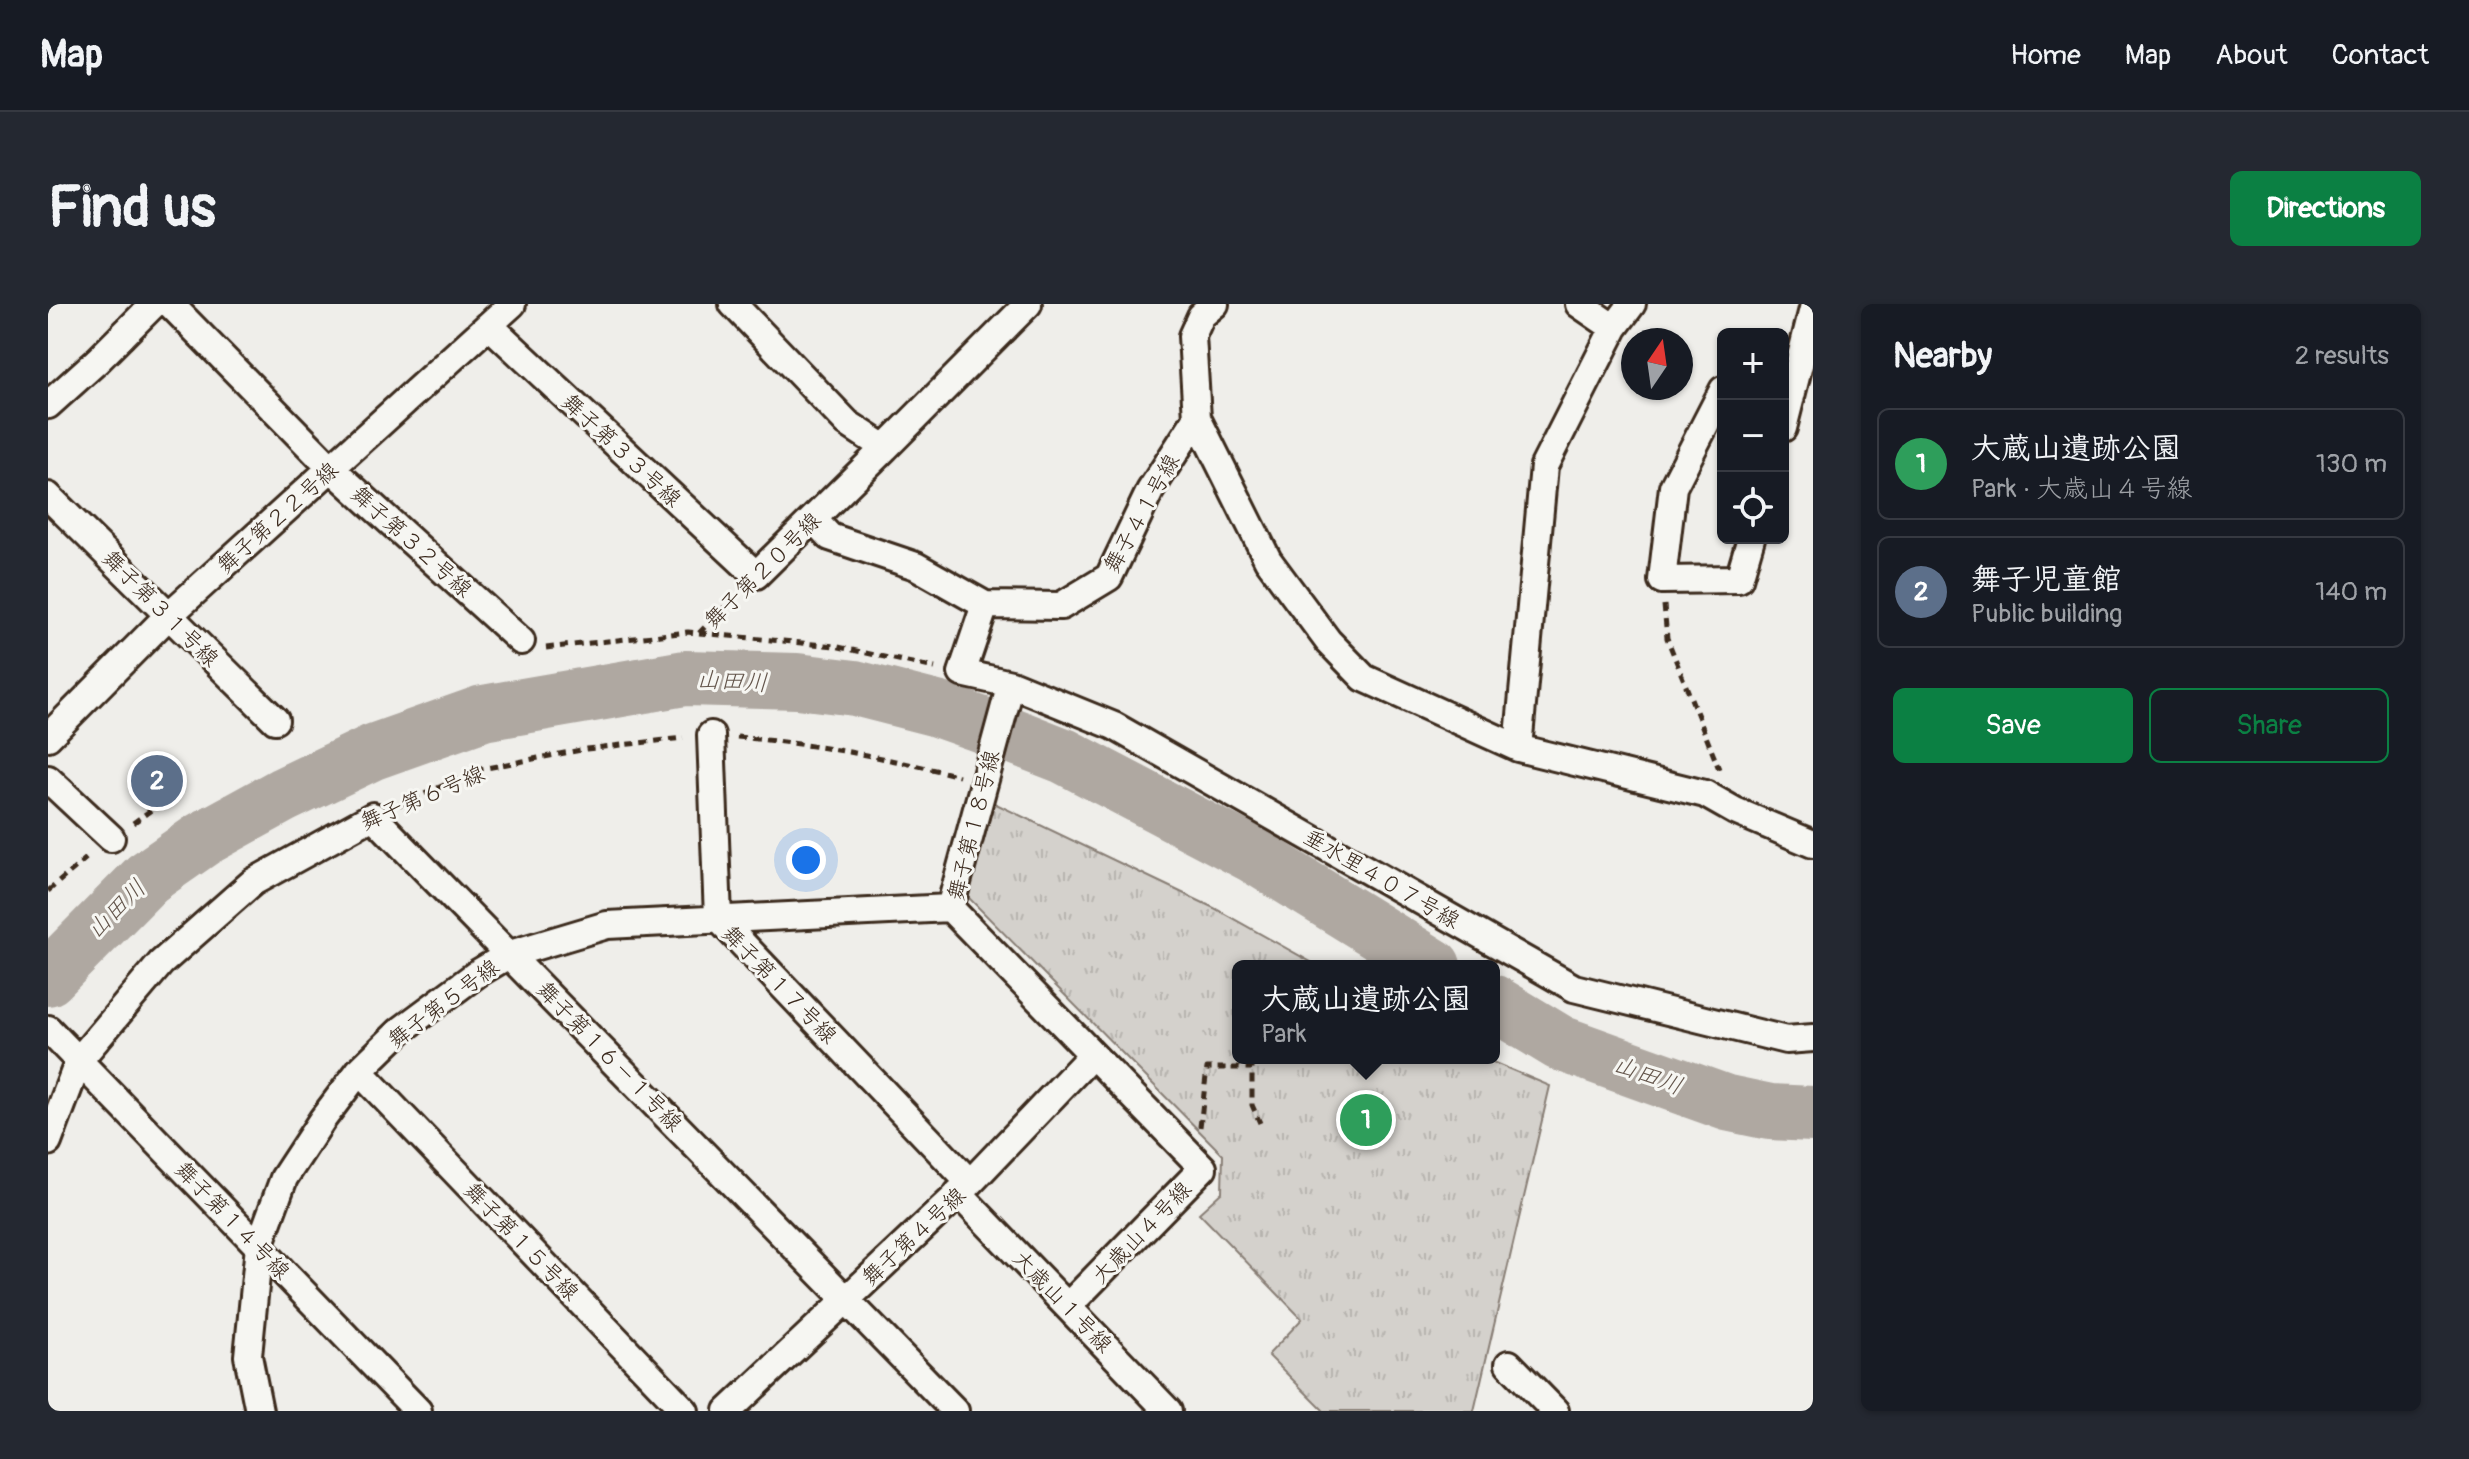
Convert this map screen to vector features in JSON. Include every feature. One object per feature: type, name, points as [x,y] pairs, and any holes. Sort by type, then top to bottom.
[{"type":"street","points":[[48,405],[154,304]]},
{"type":"street","name":"舞子第３２号線","points":[[170,304],[331,468],[521,641]]},
{"type":"street","name":"舞子第２２号線","points":[[48,737],[168,616],[512,304]]},
{"type":"street","points":[[733,304],[847,423],[885,448]]},
{"type":"street","name":"舞子第２０号線","points":[[756,575],[1028,304]]},
{"type":"street","points":[[1215,304],[1201,316],[1192,336],[1197,418],[1268,560],[1328,641],[1364,678],[1518,748],[1705,794],[1735,811],[1813,844]]},
{"type":"street","points":[[1579,304],[1614,328]]},
{"type":"street","points":[[1518,748],[1544,466],[1614,328],[1632,304]]},
{"type":"street","points":[[1789,410],[1813,309]]},
{"type":"street","name":"舞子第３３号線","points":[[489,325],[756,575]]},
{"type":"street","points":[[1718,400],[1673,487],[1662,580],[1739,579],[1749,544]]},
{"type":"street","name":"舞子４１号線","points":[[813,519],[830,537],[916,566],[985,605],[1061,606],[1109,577],[1150,491],[1197,418]]},
{"type":"street","name":"舞子第３１号線","points":[[53,511],[275,720]]},
{"type":"street","points":[[962,673],[985,605]]},
{"type":"street","name":"垂水里４０７号線","points":[[962,673],[1011,684],[1114,726],[1574,988],[1786,1040],[1813,1038]]},
{"type":"street","name":"舞子第１８号線","points":[[1011,684],[950,908],[1092,1055]]},
{"type":"street","name":"舞子第１７号線","points":[[711,735],[718,918],[964,1188]]},
{"type":"street","points":[[48,779],[111,838]]},
{"type":"street","name":"舞子第１６－１号線","points":[[373,816],[955,1411]]},
{"type":"street","name":"舞子第６号線","points":[[48,1142],[79,1060],[161,963],[253,882],[373,816]]},
{"type":"street","name":"舞子第５号線","points":[[259,1411],[248,1356],[259,1246],[284,1178],[359,1071],[400,1031],[478,973],[510,954],[607,925],[950,908]]},
{"type":"street","name":"舞子第１４号線","points":[[48,1029],[418,1411]]},
{"type":"street","name":"大歳山４号線","points":[[1068,1306],[1203,1168],[1092,1055]]},
{"type":"street","name":"舞子第４号線","points":[[728,1411],[964,1188],[1092,1055]]},
{"type":"street","name":"舞子第１５号線","points":[[359,1071],[685,1411]]},
{"type":"street","name":"大歳山１号線","points":[[964,1188],[1068,1306],[1168,1411]]},
{"type":"street","points":[[1509,1364],[1555,1411]]},
{"type":"path","name":"舞子第２０号線","points":[[521,641],[537,650],[699,633],[756,575]]},
{"type":"path","points":[[1662,580],[1667,638],[1735,811]]},
{"type":"path","points":[[699,633],[834,646],[962,673]]},
{"type":"path","name":"舞子第６号線","points":[[373,816],[481,769],[586,749],[711,735],[795,742],[888,758],[983,782]]},
{"type":"path","points":[[1196,1160],[1207,1068],[1252,1068],[1252,1105],[1260,1123]]},
{"type":"green space","points":[[994,803],[1214,908],[1307,960],[1232,960],[1232,1064],[1497,1064],[1550,1086],[1474,1411],[1324,1411],[1268,1355],[1302,1319],[1199,1213],[1222,1192],[1223,1155],[968,897]]},
{"type":"waterway","name":"山田川","points":[[48,978],[147,878],[203,839],[283,795],[373,752],[483,713],[685,678],[797,681],[855,688],[937,709],[1008,734],[1064,756],[1253,855],[1423,960]]},
{"type":"waterway","name":"山田川","points":[[1500,1007],[1560,1043],[1727,1103],[1770,1112],[1813,1114]]},
{"type":"place","name":"舞子児童館","points":[[157,781]]},
{"type":"place","name":"大蔵山遺跡公園","points":[[1366,1120]]}]
